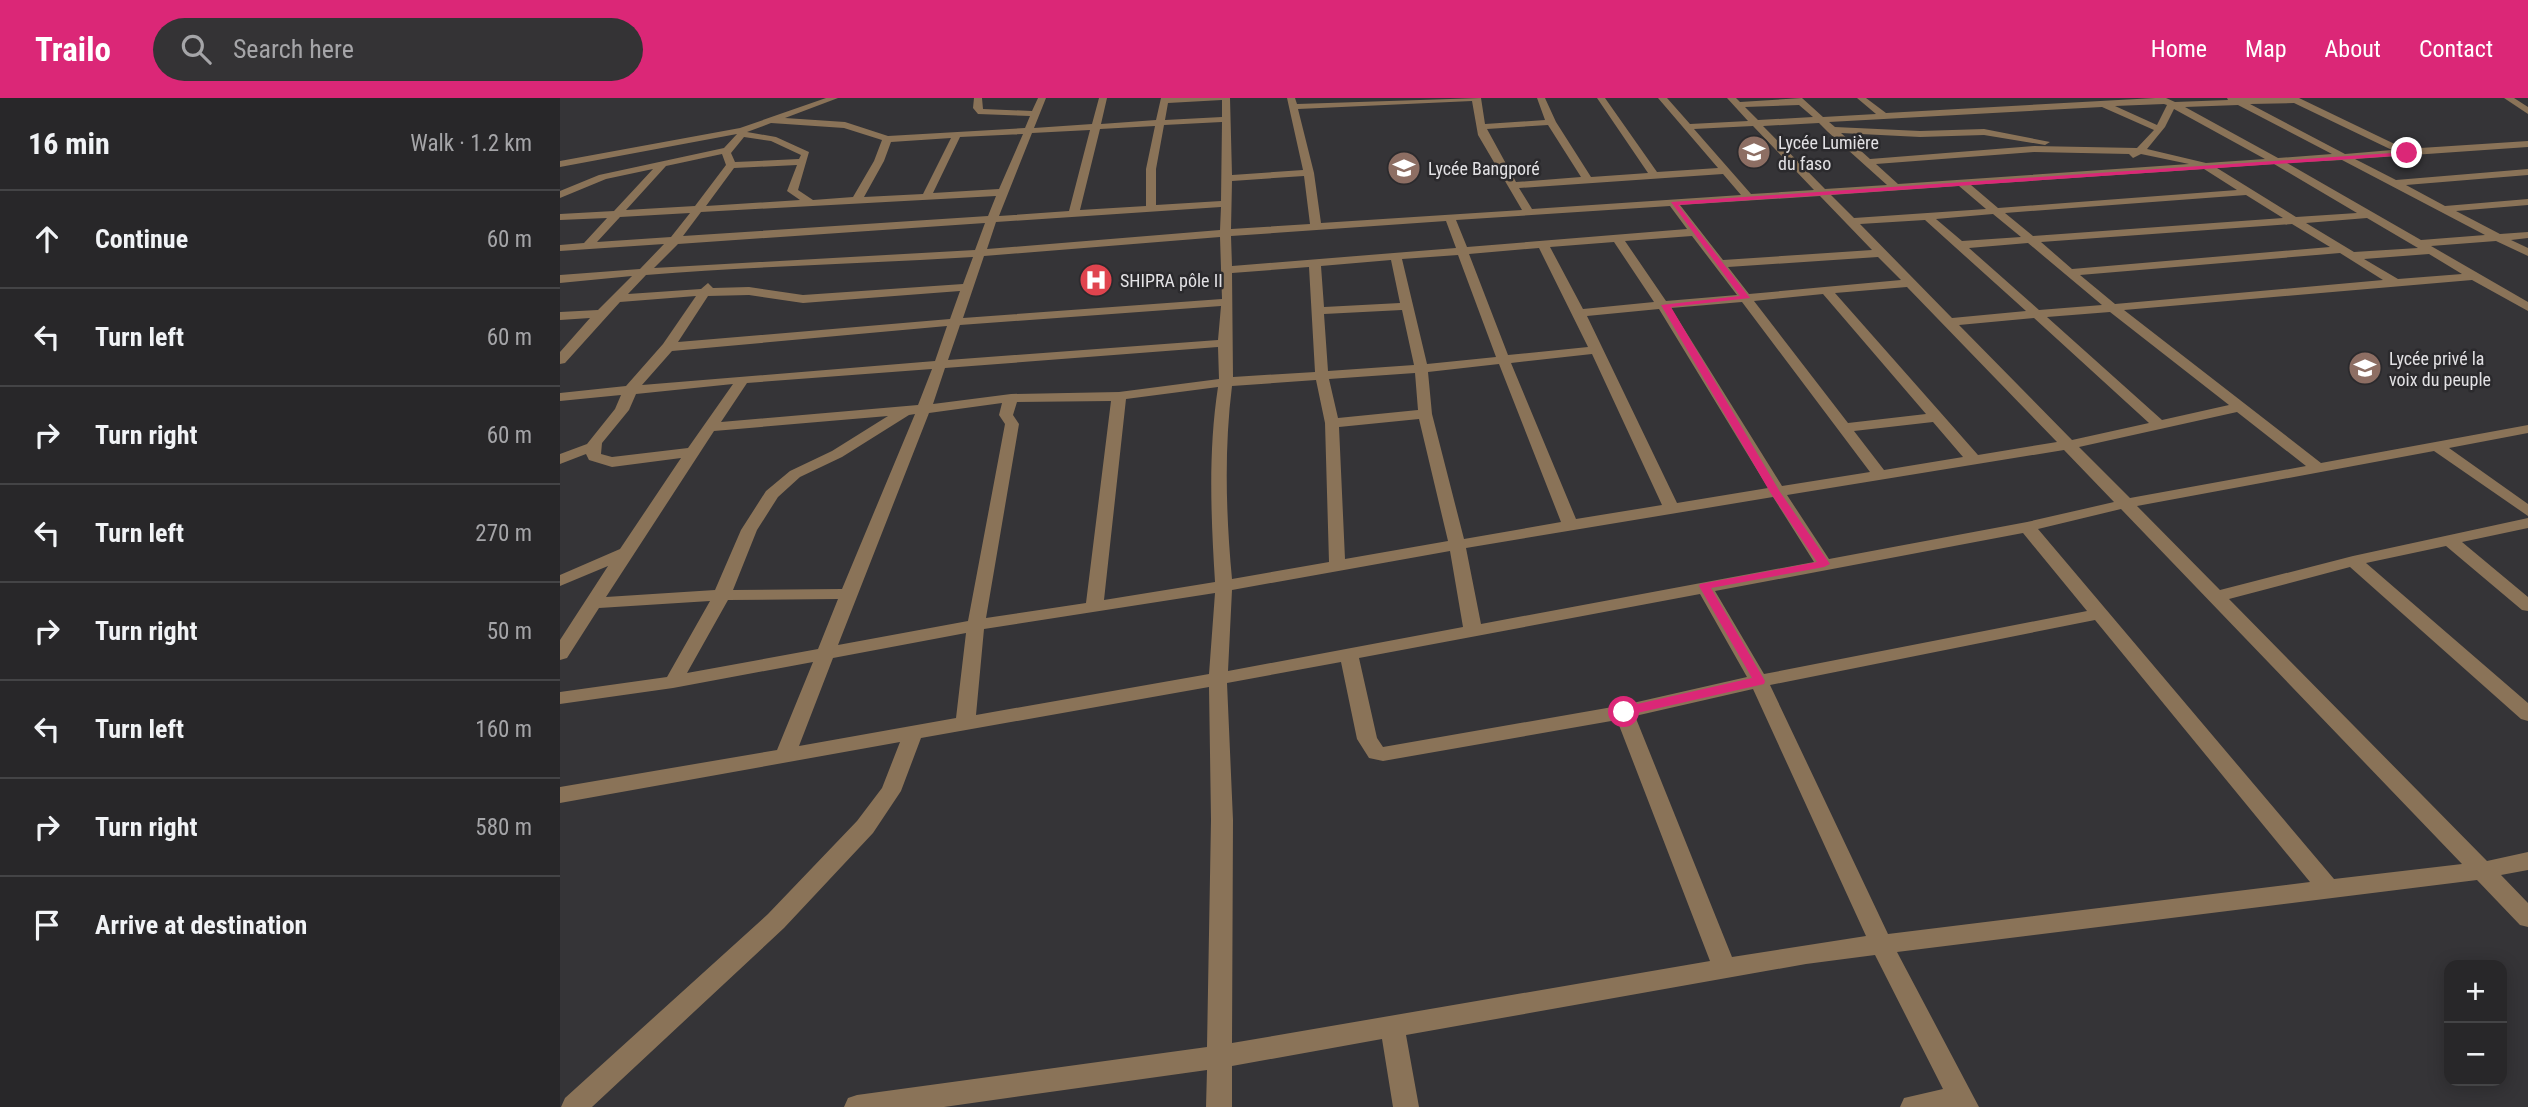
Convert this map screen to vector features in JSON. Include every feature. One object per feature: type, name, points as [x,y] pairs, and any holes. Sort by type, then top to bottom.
[{"type":"street","points":[[560,164],[742,132],[834,98]]},
{"type":"street","points":[[978,98],[977,108],[981,112],[1035,114]]},
{"type":"street","points":[[786,753],[915,410],[938,365],[992,219],[1042,98]]},
{"type":"street","points":[[1074,214],[1103,98]]},
{"type":"street","points":[[1151,209],[1151,169],[1165,99],[1220,98]]},
{"type":"street","points":[[1219,1107],[1222,820],[1218,679],[1224,584],[1220,535],[1219,430],[1226,382],[1224,343],[1228,302],[1224,204],[1226,98]]},
{"type":"street","points":[[1316,227],[1309,173],[1291,102],[1477,98],[1481,127],[1529,213]]},
{"type":"street","points":[[1541,98],[1551,122],[1588,180]]},
{"type":"street","points":[[1601,98],[1655,176]]},
{"type":"street","points":[[1662,98],[1749,198]]},
{"type":"street","points":[[1720,98],[1733,101],[1798,100],[1895,187]]},
{"type":"street","points":[[1861,98],[1883,115]]},
{"type":"street","points":[[2030,98],[2045,107]]},
{"type":"street","points":[[2093,98],[2160,129]]},
{"type":"street","points":[[2508,98],[2528,110]]},
{"type":"street","points":[[1686,127],[1883,115],[1930,115],[1969,107],[1988,109],[2165,101],[2293,99],[2407,153]]},
{"type":"street","points":[[1733,101],[2528,918]]},
{"type":"street","points":[[2102,173],[2140,151],[2160,129],[2165,101]]},
{"type":"street","points":[[2165,101],[2205,120],[2528,307]]},
{"type":"street","points":[[2236,101],[2528,253]]},
{"type":"street","points":[[1988,109],[2006,127],[2080,149]]},
{"type":"street","points":[[770,120],[845,125],[887,138],[1226,119]]},
{"type":"street","points":[[1481,127],[1551,122]]},
{"type":"street","points":[[1831,130],[1920,134],[1984,132],[2006,127]]},
{"type":"street","points":[[731,166],[726,160],[727,150],[742,132]]},
{"type":"street","points":[[742,132],[773,139],[806,155],[801,162],[792,191],[811,204]]},
{"type":"street","points":[[926,197],[957,135]]},
{"type":"street","points":[[856,201],[879,161],[887,138]]},
{"type":"street","points":[[560,279],[726,265],[884,260],[1226,233],[2528,144]]},
{"type":"street","points":[[1867,162],[2080,149],[2168,155],[2206,166],[2396,283]]},
{"type":"street","points":[[560,195],[603,177],[727,150]]},
{"type":"street","points":[[1965,154],[2000,181]]},
{"type":"street","points":[[731,166],[801,162]]},
{"type":"street","points":[[587,246],[663,164]]},
{"type":"street","points":[[562,355],[675,240],[731,166]]},
{"type":"street","points":[[1513,185],[1723,171]]},
{"type":"street","points":[[2396,183],[2528,172]]},
{"type":"street","points":[[1226,178],[1309,173]]},
{"type":"street","points":[[1962,183],[2073,272],[2114,309],[2320,468]]},
{"type":"street","points":[[560,217],[1005,192]]},
{"type":"street","points":[[1850,222],[2248,192]]},
{"type":"street","points":[[2445,209],[2528,202]]},
{"type":"street","points":[[1673,203],[1880,475]]},
{"type":"street","points":[[560,248],[675,240],[895,235],[992,219],[1074,214],[1135,219],[1151,209],[1224,204]]},
{"type":"street","points":[[1960,245],[2369,215]]},
{"type":"street","points":[[1927,216],[2160,425]]},
{"type":"street","points":[[1450,218],[1503,360],[1570,525]]},
{"type":"street","points":[[1135,219],[1143,239]]},
{"type":"street","points":[[1226,270],[1697,232]]},
{"type":"street","points":[[884,260],[895,235]]},
{"type":"street","points":[[2418,244],[2528,235]]},
{"type":"street","points":[[1617,237],[1665,305],[1775,492],[1824,564]]},
{"type":"street","points":[[1543,244],[1579,313],[1594,351],[1672,509]]},
{"type":"street","points":[[2073,272],[2346,253],[2430,251]]},
{"type":"street","points":[[1721,264],[1881,253]]},
{"type":"street","points":[[1396,257],[1421,369],[1425,414],[1457,544],[1473,630]]},
{"type":"street","points":[[1315,264],[1322,376],[1332,423],[1337,565]]},
{"type":"street","points":[[560,459],[594,446],[622,410],[631,389],[668,347],[726,265]]},
{"type":"street","points":[[1948,322],[2474,276]]},
{"type":"street","points":[[1579,313],[1910,283]]},
{"type":"street","points":[[616,299],[706,291],[762,292],[796,300],[969,287]]},
{"type":"street","points":[[1826,290],[1974,460]]},
{"type":"street","points":[[668,347],[1228,302]]},
{"type":"street","points":[[1318,312],[1407,306]]},
{"type":"street","points":[[560,316],[601,314]]},
{"type":"street","points":[[560,397],[743,379],[1224,343]]},
{"type":"street","points":[[711,427],[915,410],[1011,398],[1119,396],[1226,382],[1421,369],[1594,351]]},
{"type":"street","points":[[560,654],[743,379]]},
{"type":"street","points":[[1094,608],[1119,396]]},
{"type":"street","points":[[965,723],[976,625],[1012,424],[1006,415],[1011,398]]},
{"type":"street","points":[[560,698],[673,682],[976,625],[1094,608],[1570,525],[2067,445],[2239,407]]},
{"type":"street","points":[[673,682],[722,596],[748,530],[772,494],[795,474],[837,454],[915,410]]},
{"type":"street","points":[[1332,423],[1425,414]]},
{"type":"street","points":[[1843,428],[1936,417]]},
{"type":"street","points":[[560,795],[786,753],[1218,679],[2027,527],[2124,504],[2528,429]]},
{"type":"street","points":[[594,446],[594,457],[612,462],[693,452]]},
{"type":"street","points":[[2438,447],[2528,511]]},
{"type":"street","points":[[2215,597],[2353,561],[2528,523]]},
{"type":"street","points":[[2027,527],[2328,888]]},
{"type":"street","points":[[2449,540],[2528,606]]},
{"type":"street","points":[[560,581],[628,552]]},
{"type":"street","points":[[2353,561],[2528,714]]},
{"type":"street","points":[[1704,586],[1759,681],[1881,944],[1964,1102],[1913,1107]]},
{"type":"street","points":[[594,603],[722,596],[848,594]]},
{"type":"street","points":[[1349,654],[1367,739],[1376,753],[1420,748],[1624,712],[1759,681],[2099,614]]},
{"type":"street","points":[[1624,712],[1724,966]]},
{"type":"street","points":[[574,1107],[776,921],[865,827],[891,790],[913,733]]},
{"type":"street","points":[[857,1107],[1219,1057],[1724,966],[1881,944],[2480,871],[2528,862]]},
{"type":"street","points":[[1392,1026],[1406,1107]]},
{"type":"place","name":"Lycée Lumière du faso","points":[[1754,152]]},
{"type":"place","name":"Lycée Bangporé","points":[[1404,168]]},
{"type":"place","name":"SHIPRA pôle II","points":[[1096,280]]},
{"type":"place","name":"Lycée privé la voix du peuple","points":[[2365,368]]},
{"type":"route","points":[[1624,712],[1759,681],[1704,586],[1824,564],[1775,492],[1665,305],[1746,298],[1673,203],[2407,153]]}]
